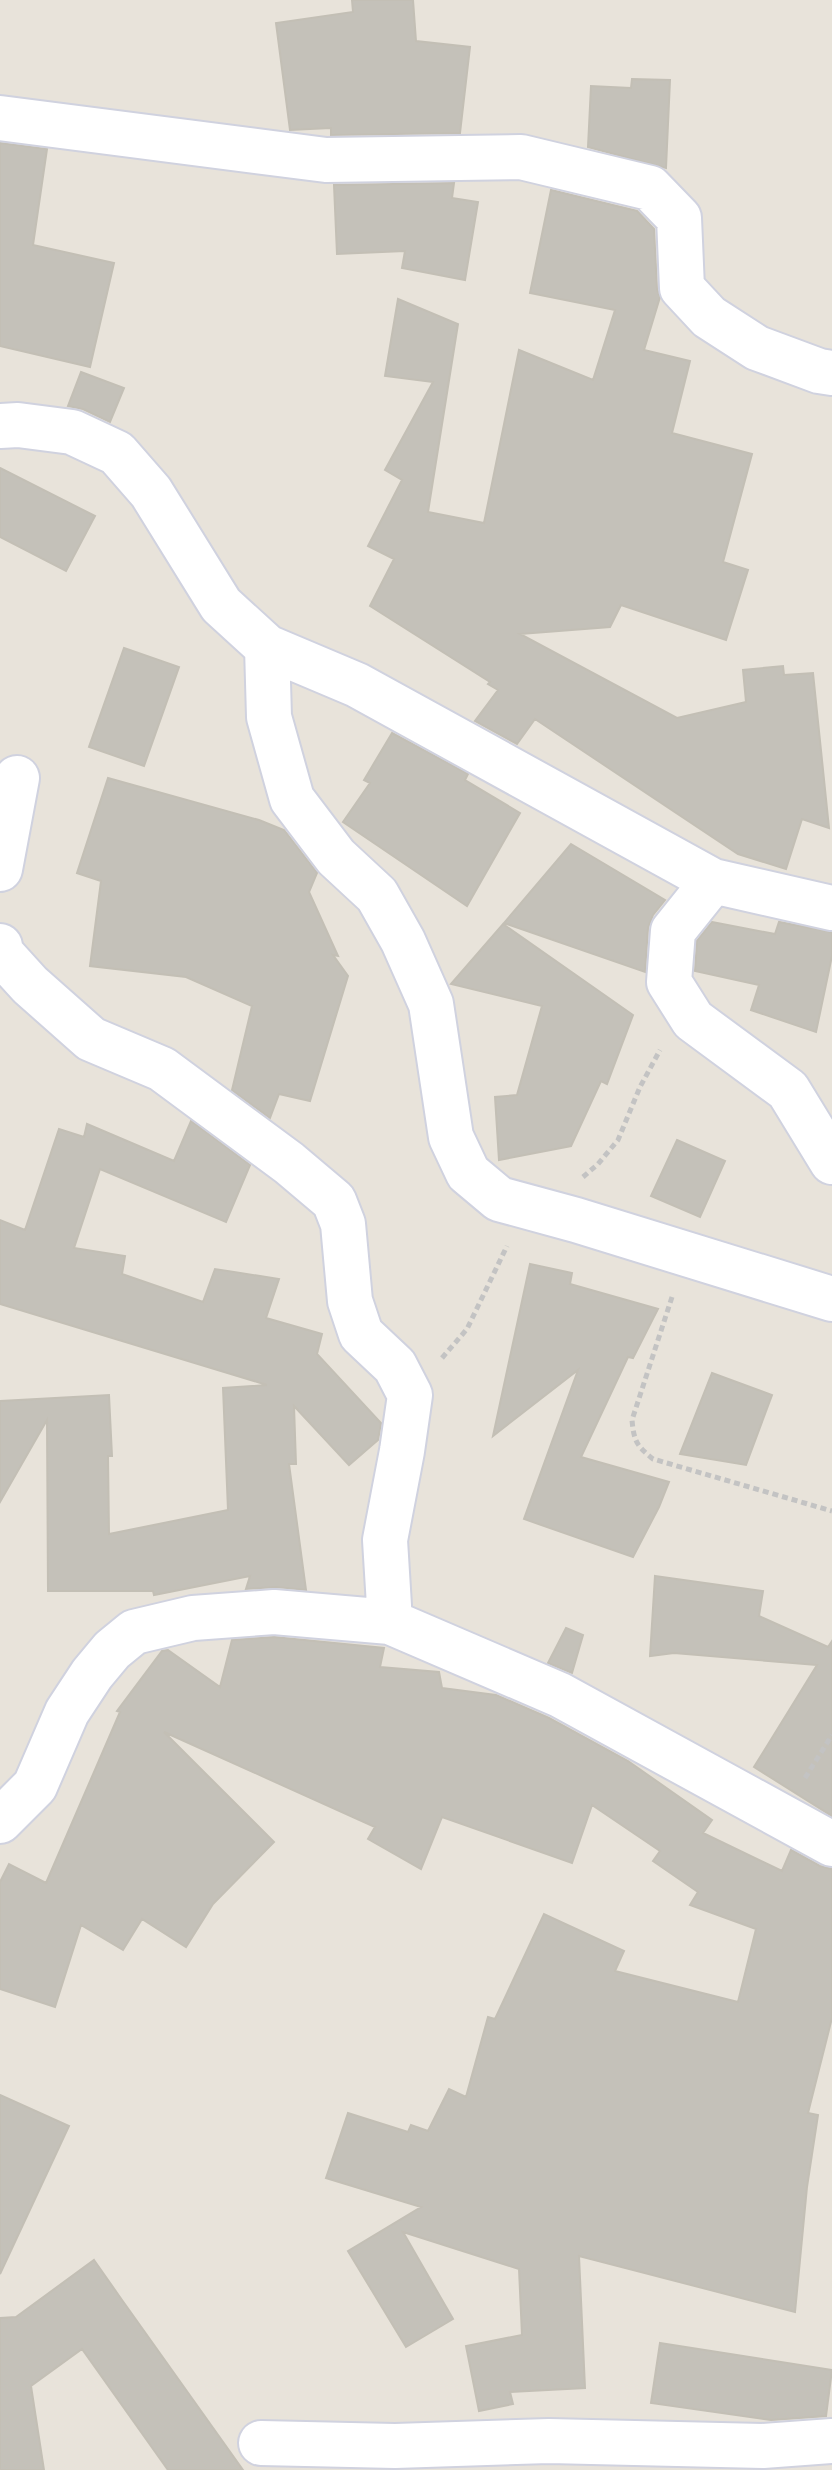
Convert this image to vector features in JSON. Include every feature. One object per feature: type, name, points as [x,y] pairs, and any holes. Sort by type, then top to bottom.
[{"type":"street","points":[[0,118],[326,160],[521,157],[650,188],[679,218],[682,288],[709,317],[757,348],[832,373]]},
{"type":"street","points":[[0,426],[18,425],[72,432],[117,453],[151,492],[221,605],[267,647],[357,685],[713,881],[832,908]]},
{"type":"street","points":[[267,647],[269,717],[292,799],[336,857],[377,895],[403,941],[431,1004],[451,1137],[468,1173],[499,1199],[832,1299]]},
{"type":"street","points":[[0,869],[17,778]]},
{"type":"street","points":[[713,881],[673,931],[669,982],[693,1020],[788,1090],[832,1162]]},
{"type":"street","points":[[0,946],[1,953],[30,985],[91,1039],[162,1069],[289,1163],[334,1201],[343,1224],[350,1301],[361,1334],[395,1366],[410,1395],[385,1540],[390,1622]]},
{"type":"street","points":[[788,1090],[832,1096]]},
{"type":"street","points":[[0,1821],[35,1786],[67,1712],[92,1674],[112,1650],[134,1632],[193,1618],[274,1612],[390,1622],[560,1695],[832,1844]]},
{"type":"street","points":[[261,2443],[395,2446],[550,2455],[832,2441]]},
{"type":"path","points":[[410,1395],[467,1329],[534,1209],[598,1164],[618,1140],[640,1087],[661,1048],[693,1020]]},
{"type":"path","points":[[687,1254],[635,1410],[633,1434],[638,1447],[653,1459],[832,1511]]},
{"type":"building","points":[[352,0],[413,0],[416,41],[470,47],[460,133],[331,135],[331,128],[290,130],[276,23],[353,12]]},
{"type":"building","points":[[632,79],[670,80],[666,168],[588,147],[591,86],[631,88]]},
{"type":"building","points":[[0,143],[47,149],[33,245],[114,263],[90,367],[0,346]]},
{"type":"building","points":[[454,183],[452,198],[478,202],[465,280],[402,268],[405,251],[337,254],[334,185]]},
{"type":"building","points":[[551,190],[637,211],[654,229],[660,297],[644,350],[690,361],[672,433],[752,454],[723,562],[748,570],[726,640],[621,605],[610,627],[520,634],[677,718],[746,702],[743,670],[783,666],[784,675],[813,673],[829,828],[802,819],[786,869],[738,854],[535,719],[517,744],[475,721],[498,690],[370,606],[394,559],[368,546],[402,480],[385,470],[433,382],[385,376],[398,299],[458,324],[428,512],[484,523],[519,350],[593,380],[615,310],[530,293]]},
{"type":"building","points":[[81,372],[124,388],[110,422],[83,409],[68,406]]},
{"type":"building","points":[[0,468],[95,516],[66,571],[0,537]]},
{"type":"building","points":[[124,648],[179,667],[144,766],[89,747]]},
{"type":"building","points":[[392,733],[468,774],[465,780],[520,813],[467,906],[343,822],[370,783],[364,780]]},
{"type":"building","points":[[108,778],[259,820],[284,830],[317,873],[309,892],[338,956],[333,955],[348,976],[310,1101],[279,1094],[270,1118],[232,1090],[252,1006],[186,977],[90,966],[101,881],[77,873]]},
{"type":"building","points":[[571,844],[665,900],[653,915],[648,928],[645,972],[504,923]]},
{"type":"building","points":[[712,922],[775,934],[779,922],[832,932],[832,956],[816,1032],[751,1010],[759,985],[695,971],[697,941]]},
{"type":"building","points":[[503,924],[633,1015],[607,1084],[601,1081],[571,1146],[499,1160],[495,1097],[517,1095],[542,1006],[451,984]]},
{"type":"building","points":[[191,1121],[250,1165],[226,1222],[100,1169],[74,1248],[125,1256],[122,1274],[203,1302],[215,1269],[279,1279],[266,1318],[322,1334],[317,1354],[381,1423],[378,1440],[349,1465],[294,1406],[296,1464],[289,1464],[306,1590],[276,1587],[246,1589],[250,1576],[154,1595],[153,1591],[48,1591],[47,1420],[0,1502],[0,1401],[109,1395],[112,1456],[108,1456],[109,1534],[228,1510],[223,1388],[267,1385],[0,1304],[0,1220],[25,1230],[59,1129],[84,1137],[87,1124],[174,1161]]},
{"type":"building","points":[[677,1140],[725,1161],[700,1217],[651,1196]]},
{"type":"building","points":[[530,1264],[572,1273],[570,1284],[658,1309],[633,1358],[628,1357],[581,1457],[669,1482],[633,1557],[524,1519],[578,1370],[493,1436]]},
{"type":"building","points":[[712,1373],[772,1395],[746,1465],[680,1454]]},
{"type":"building","points":[[655,1576],[763,1591],[759,1616],[828,1647],[832,1641],[832,1816],[754,1767],[817,1665],[674,1653],[650,1656]]},
{"type":"building","points":[[566,1628],[583,1635],[572,1673],[548,1663]]},
{"type":"building","points":[[274,1637],[384,1648],[380,1667],[439,1672],[442,1688],[496,1695],[549,1718],[628,1761],[712,1820],[703,1833],[782,1871],[791,1850],[832,1869],[832,2018],[808,2113],[818,2115],[807,2187],[795,2312],[579,2256],[585,2388],[510,2392],[513,2404],[479,2411],[466,2346],[522,2335],[519,2269],[403,2232],[453,2319],[406,2347],[348,2251],[421,2207],[326,2178],[348,2113],[408,2132],[411,2125],[428,2131],[449,2089],[466,2097],[488,2017],[495,2019],[544,1914],[624,1951],[615,1971],[738,2002],[756,1929],[690,1905],[698,1892],[653,1861],[660,1851],[592,1805],[572,1863],[442,1817],[421,1869],[368,1839],[375,1827],[164,1732],[274,1842],[213,1904],[186,1947],[142,1919],[123,1950],[81,1925],[55,2007],[0,1989],[0,1882],[9,1864],[46,1883],[120,1712],[117,1711],[162,1651],[168,1650],[220,1687],[232,1640]]},
{"type":"building","points":[[0,2095],[69,2126],[0,2274]]},
{"type":"building","points":[[94,2260],[243,2470],[168,2470],[82,2349],[31,2386],[44,2470],[0,2470],[0,2318],[16,2317]]},
{"type":"building","points":[[660,2343],[832,2370],[826,2416],[771,2420],[651,2403]]}]
